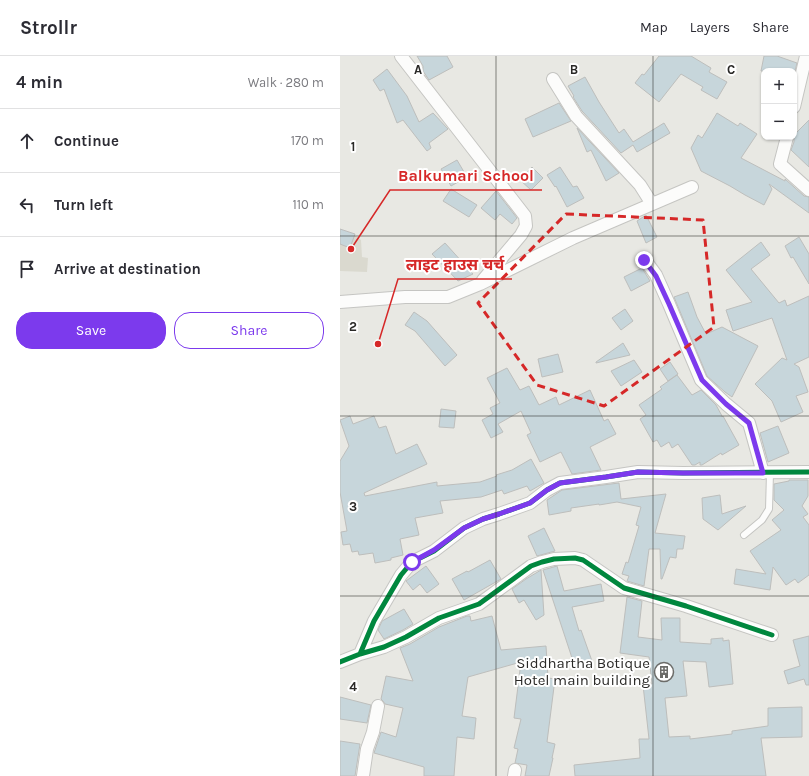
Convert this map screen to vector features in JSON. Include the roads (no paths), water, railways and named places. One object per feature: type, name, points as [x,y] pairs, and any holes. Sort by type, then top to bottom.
[{"type":"street","points":[[401,56],[525,216],[526,226],[521,235],[480,284]]},
{"type":"street","points":[[795,104],[806,56]]},
{"type":"street","points":[[553,79],[576,116],[640,185],[652,204]]},
{"type":"street","points":[[786,140],[780,164],[809,190]]},
{"type":"street","points":[[340,302],[405,296],[448,297],[480,284],[573,238],[692,187]]},
{"type":"street","points":[[644,260],[656,276],[702,380],[726,404],[749,423],[766,473]]},
{"type":"street","points":[[360,654],[374,621],[401,575],[412,562],[434,550],[464,528],[483,519],[530,503],[547,490],[560,483],[638,472],[809,472]]},
{"type":"street","points":[[340,662],[384,647],[406,637],[439,618],[479,604],[531,566],[554,559],[575,558],[583,560],[624,588],[686,606],[772,635]]},
{"type":"street","points":[[363,776],[367,749],[373,732],[378,706]]},
{"type":"lane","points":[[744,535],[762,520],[769,509],[766,473]]},
{"type":"place","name":"Balkumari School","points":[[351,249]]},
{"type":"place","name":"लाइट हाउस चर्च","points":[[378,344]]},
{"type":"place","name":"Siddhartha Botique Hotel main building","points":[[664,672]]}]
